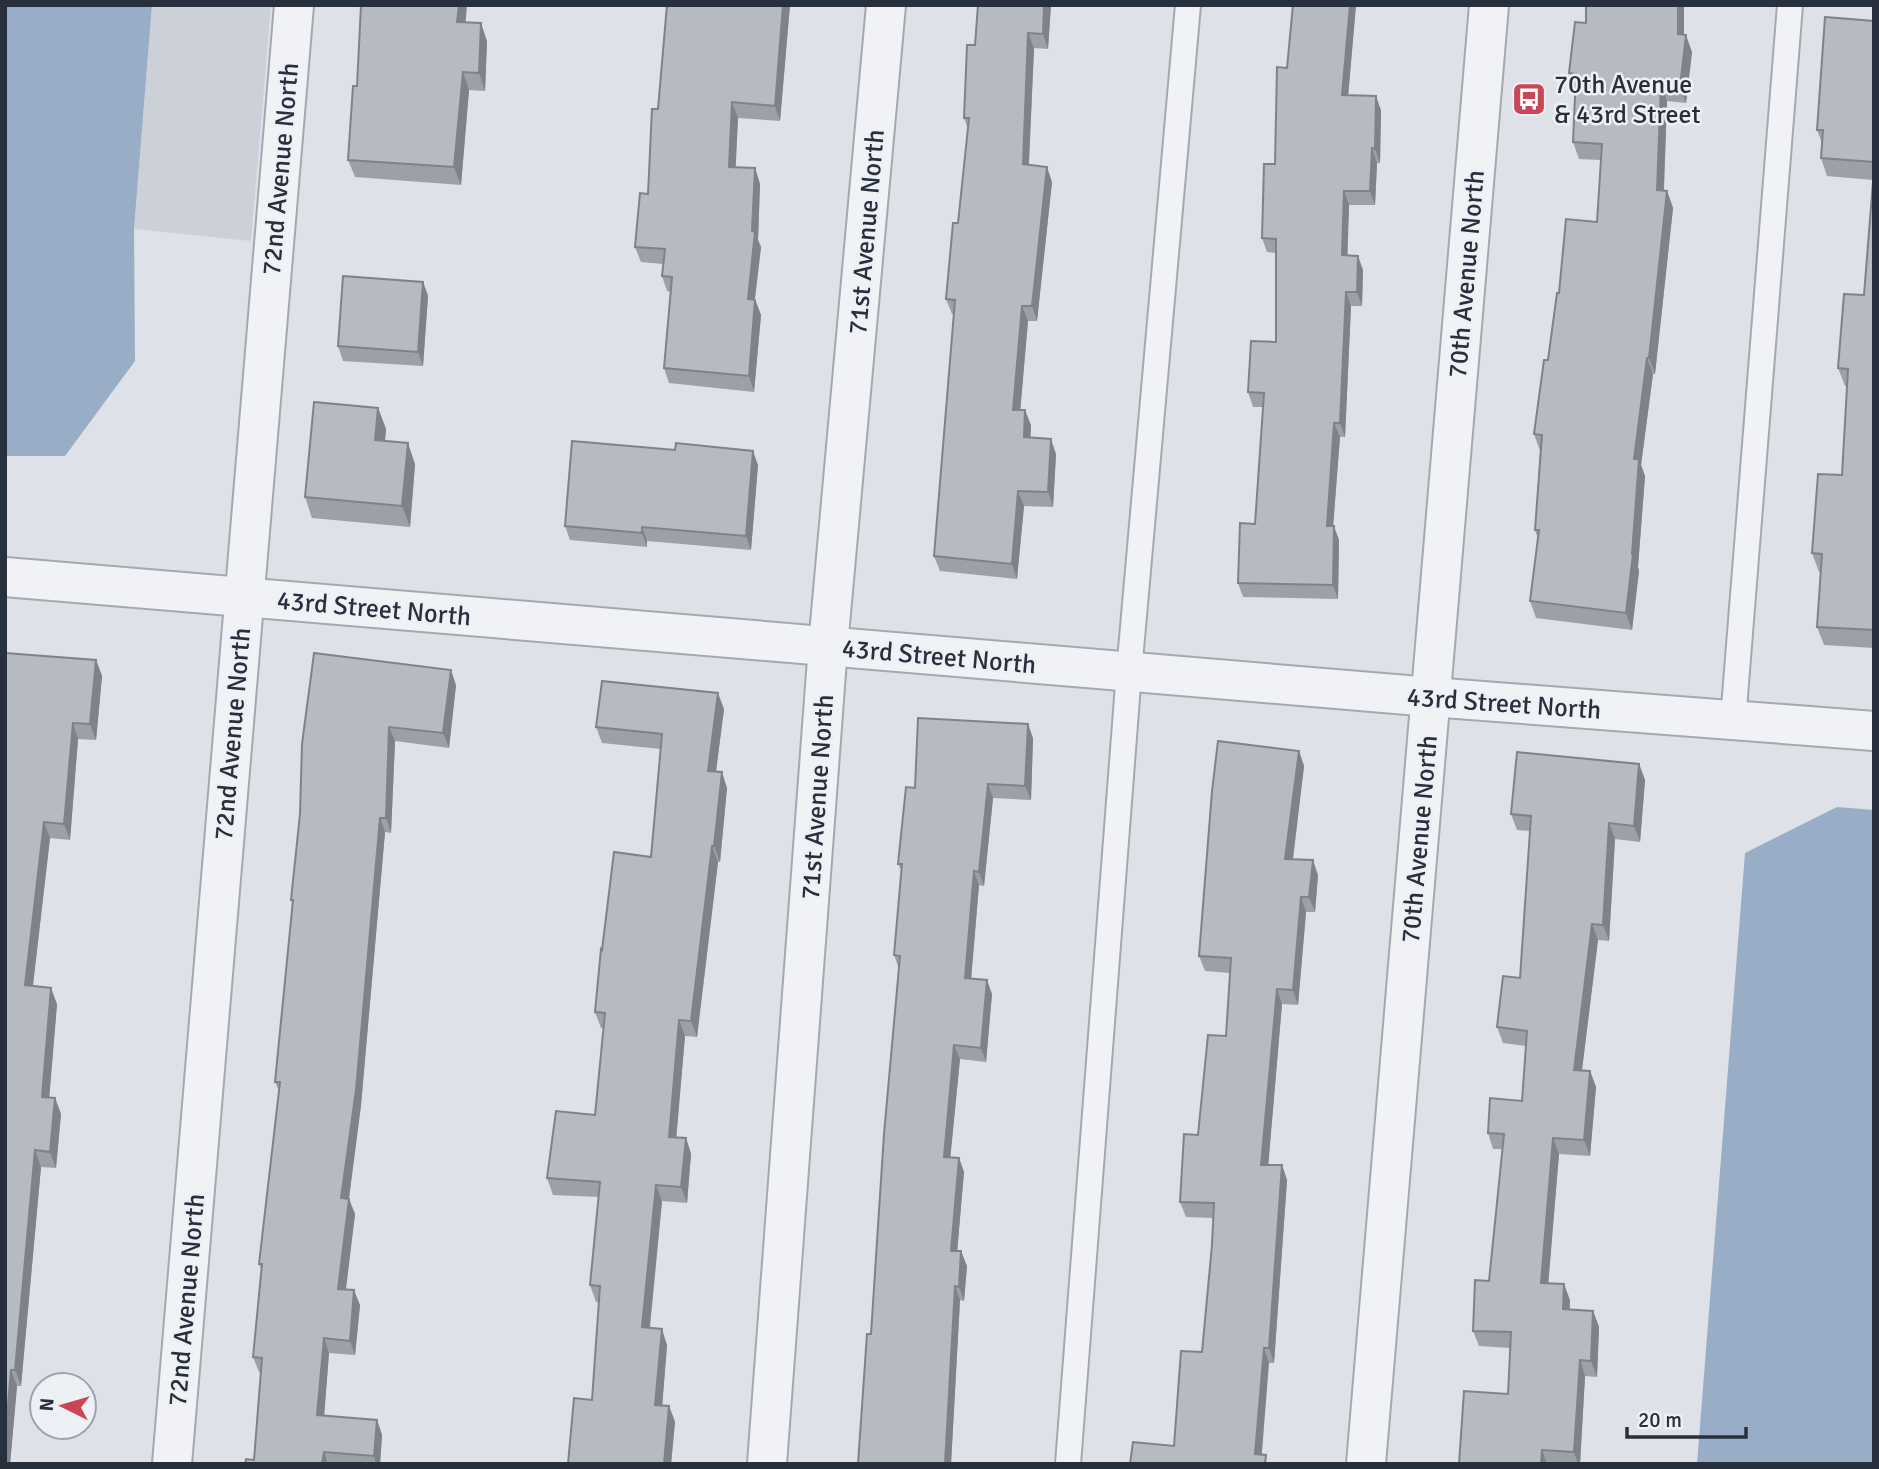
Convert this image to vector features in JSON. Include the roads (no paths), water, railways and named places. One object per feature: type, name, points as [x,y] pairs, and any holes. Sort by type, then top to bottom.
[{"type":"street","name":"72nd Avenue North","points":[[172,1464],[294,5]]},
{"type":"street","name":"71st Avenue North","points":[[767,1464],[828,646],[886,5]]},
{"type":"street","name":"70th Avenue North","points":[[1366,1464],[1489,5]]},
{"type":"street","name":"43rd Street North","points":[[5,577],[1874,732]]},
{"type":"lane","points":[[1068,1464],[1129,672],[1188,5]]},
{"type":"lane","points":[[1732,720],[1790,5]]},
{"type":"water","points":[[5,5],[152,5],[134,229],[135,361],[65,456],[5,456]]},
{"type":"water","points":[[1837,807],[1874,810],[1874,1464],[1697,1464],[1745,853]]},
{"type":"place","name":"70th Avenue & 43rd Street","points":[[1529,99]]}]
